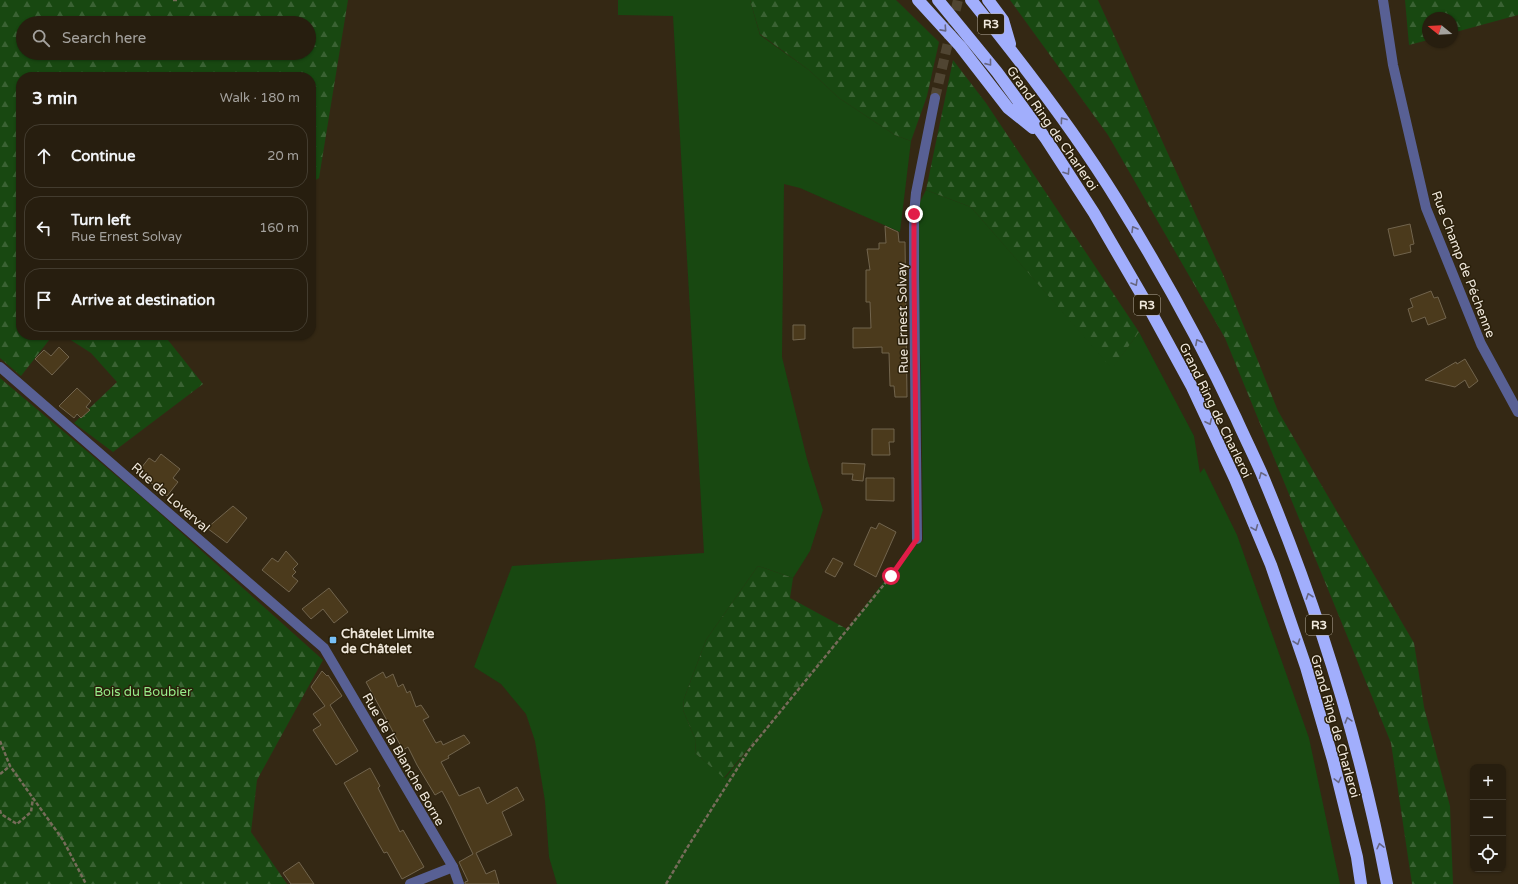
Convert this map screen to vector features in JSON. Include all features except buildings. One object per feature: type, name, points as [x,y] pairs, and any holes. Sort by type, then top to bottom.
[{"type":"highway","points":[[918,0],[960,46],[1008,108],[1046,139]]},
{"type":"highway","name":"Grand Ring de Charleroi","points":[[938,0],[997,72],[1046,139],[1094,213],[1148,305],[1192,387],[1235,478],[1271,565],[1306,668],[1333,760],[1357,857],[1361,884]]},
{"type":"highway","name":"Grand Ring de Charleroi","points":[[971,0],[1011,49],[1067,125],[1116,198],[1169,288],[1216,376],[1260,470],[1296,560],[1331,660],[1359,756],[1388,884]]},
{"type":"highway","points":[[988,0],[1003,20],[1011,49]]},
{"type":"street","name":"Rue Champ de Péchenne","points":[[1383,0],[1393,65],[1426,208],[1481,344],[1518,412]]},
{"type":"street","name":"Rue Ernest Solvay","points":[[917,539],[914,214],[916,193],[935,98]]},
{"type":"street","name":"Rue de Loverval","points":[[0,367],[324,648]]},
{"type":"street","name":"Rue de la Blanche Borne","points":[[324,648],[453,867],[459,884]]},
{"type":"street","points":[[410,884],[453,867]]},
{"type":"path","points":[[666,884],[749,750],[891,576],[917,539]]},
{"type":"path","points":[[0,741],[10,766],[63,840],[86,884]]},
{"type":"path","points":[[0,774],[10,766]]},
{"type":"path","points":[[0,810],[1,814],[17,824],[31,812],[33,798]]},
{"type":"green space","points":[[0,0],[348,0],[319,178],[316,180],[316,72],[16,72],[16,340],[49,340],[21,376],[0,358]]},
{"type":"green space","points":[[618,0],[750,0],[760,35],[809,70],[839,98],[895,135],[911,141],[900,232],[800,188],[784,184],[782,357],[807,459],[823,510],[810,551],[793,578],[758,566],[706,640],[684,699],[683,710],[696,741],[695,753],[725,778],[847,629],[917,539],[923,542],[921,372],[914,243],[914,214],[926,190],[971,207],[1112,368],[1139,332],[1194,436],[1200,473],[1204,468],[1237,535],[1309,738],[1340,884],[557,884],[549,857],[545,801],[535,741],[526,714],[501,684],[474,667],[512,566],[704,553],[673,16],[618,15]]},
{"type":"green space","points":[[750,0],[896,0],[939,42],[927,96],[911,141],[895,135],[839,98],[809,70],[760,34]]},
{"type":"green space","points":[[1010,0],[1098,0],[1225,279],[1278,411],[1414,643],[1424,707],[1450,806],[1453,884],[1412,884],[1391,743],[1225,338],[1108,135]]},
{"type":"green space","points":[[1405,0],[1518,0],[1518,15],[1458,31],[1458,12],[1422,12],[1422,42],[1409,45]]},
{"type":"green space","points":[[953,60],[986,103],[1139,332],[1112,369],[971,207],[926,190]]},
{"type":"green space","points":[[71,340],[168,340],[203,384],[113,452],[74,423],[117,382],[91,353]]},
{"type":"green space","name":"Bois du Boubier","points":[[0,378],[145,500],[323,660],[257,780],[251,832],[287,884],[0,884]]},
{"type":"green space","points":[[758,566],[793,578],[790,598],[847,629],[724,778],[695,753],[696,741],[683,710],[684,699],[706,640]]},
{"type":"tunnel","points":[[935,98],[958,0]]},
{"type":"place","name":"Châtelet Limite de Châtelet","points":[[333,640]]},
{"type":"route","points":[[891,576],[917,539],[914,214]]}]
